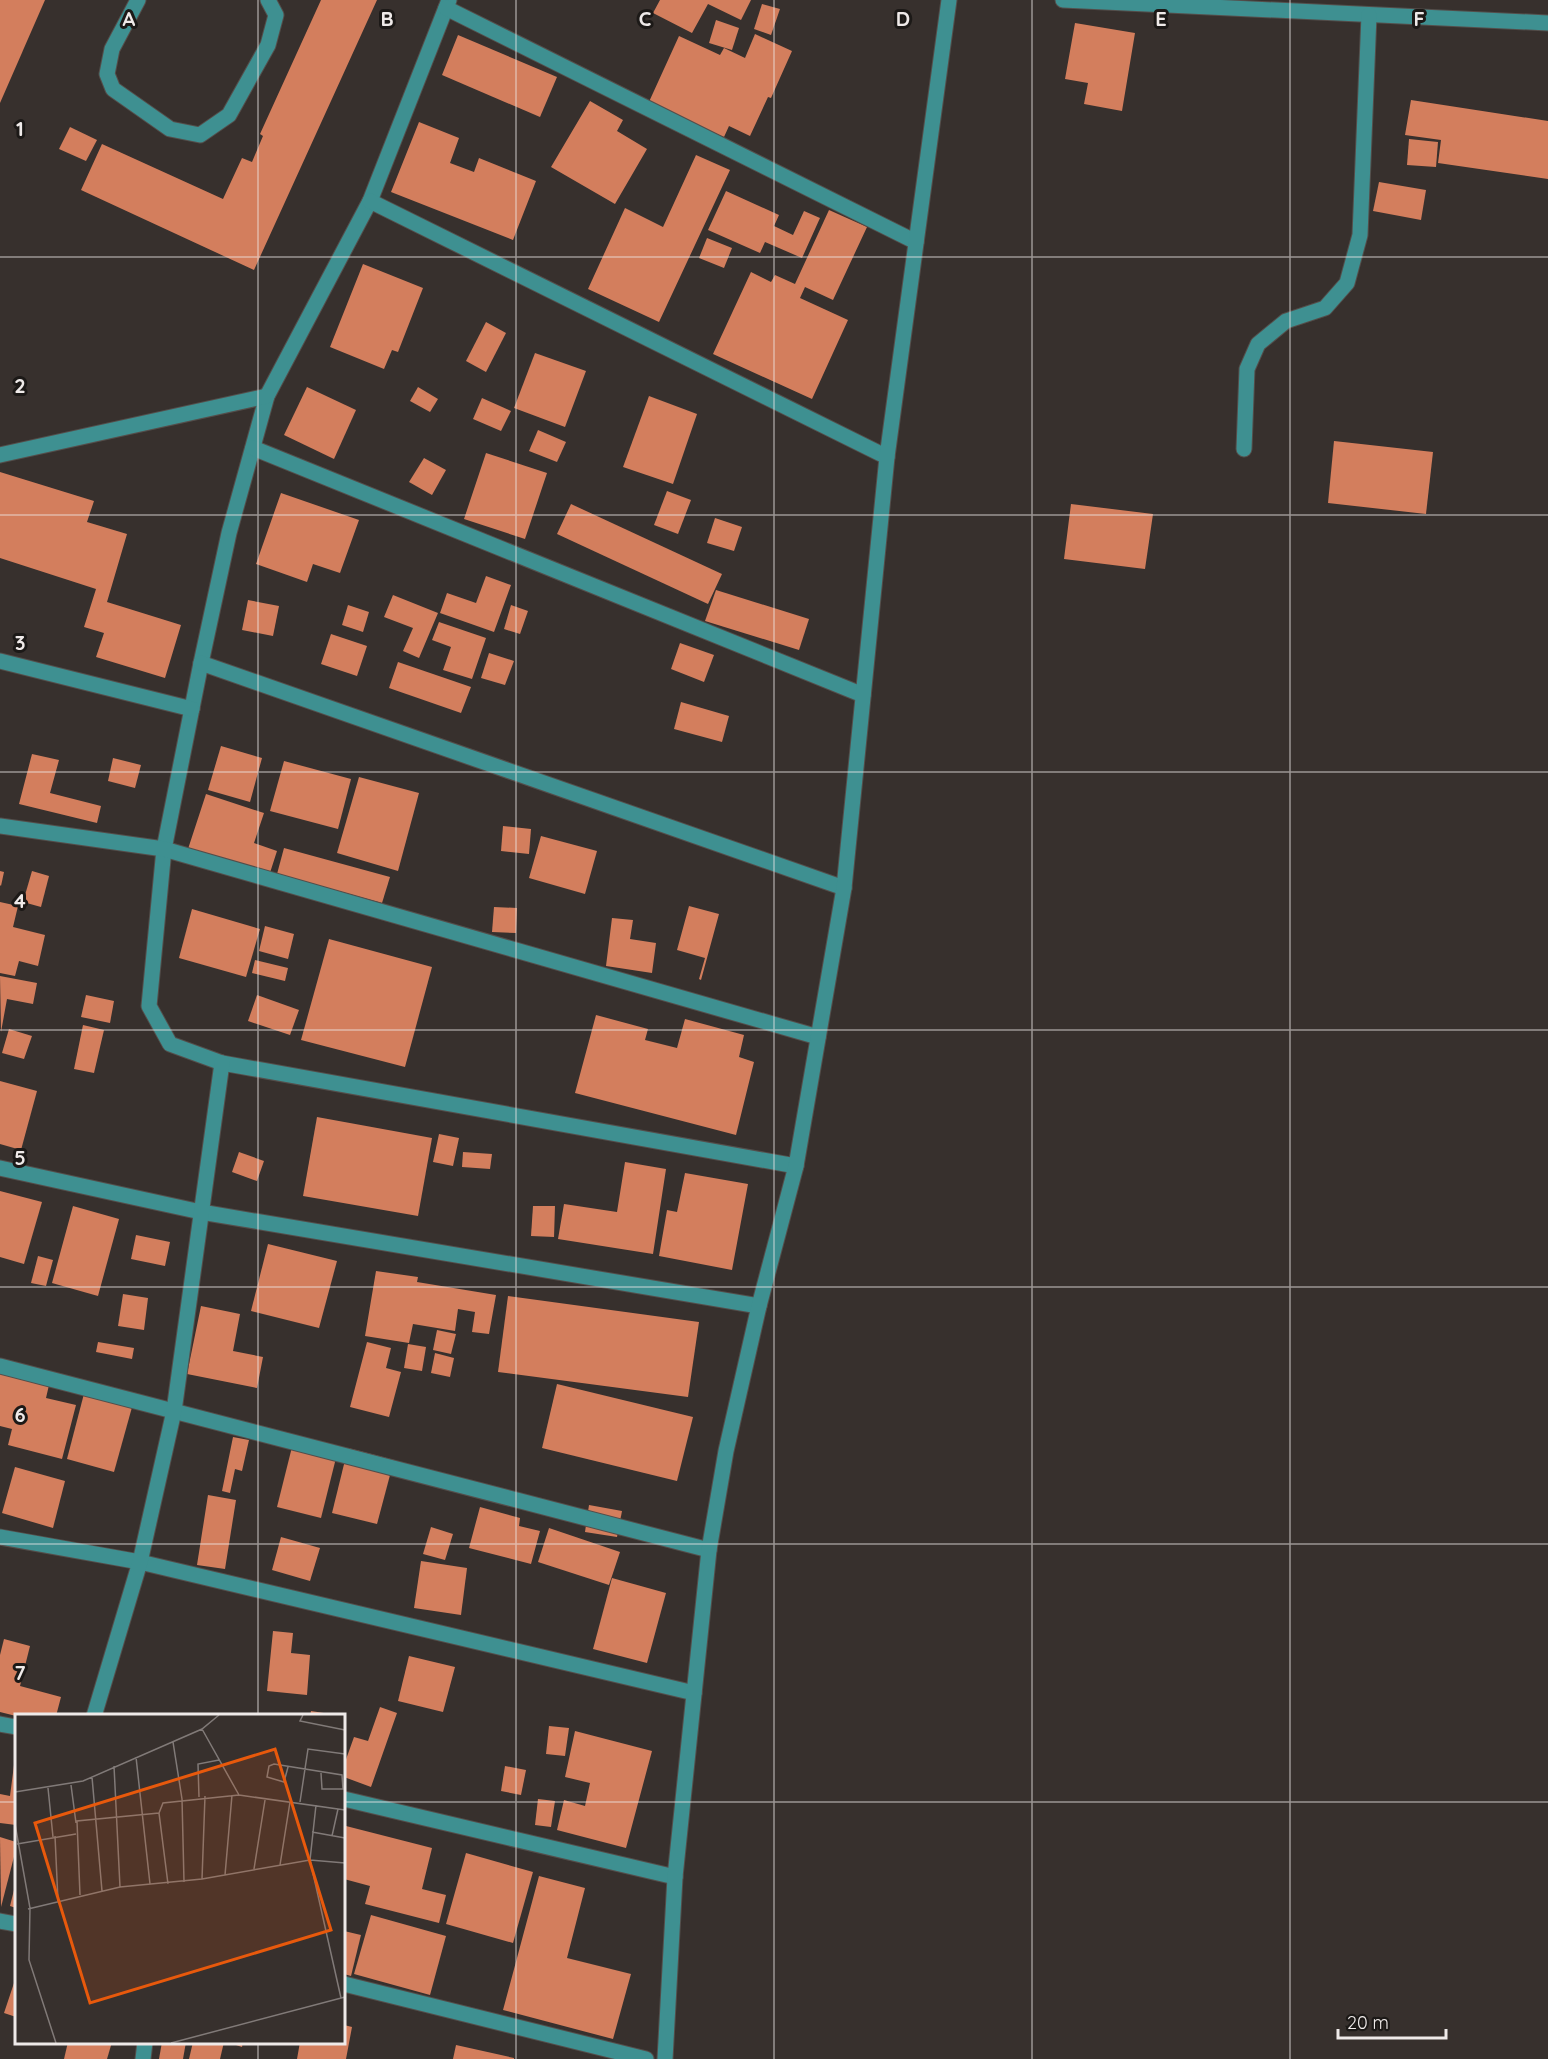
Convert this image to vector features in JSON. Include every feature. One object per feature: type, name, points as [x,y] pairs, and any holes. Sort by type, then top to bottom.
[{"type":"street","points":[[138,0],[112,50],[107,74],[113,89],[170,129],[200,135],[229,115],[268,45],[276,15],[268,0]]},
{"type":"street","points":[[665,2059],[675,1877],[709,1550],[726,1451],[759,1306],[796,1166],[844,888],[886,457],[950,0]]},
{"type":"street","points":[[1063,0],[1548,23]]},
{"type":"street","points":[[796,1166],[222,1063],[170,1044],[149,1006],[164,849],[229,533],[267,396],[370,201],[448,4],[916,242]]},
{"type":"street","points":[[1244,449],[1247,369],[1257,344],[1286,321],[1325,308],[1347,283],[1360,235],[1369,15]]},
{"type":"street","points":[[370,201],[886,457]]},
{"type":"street","points":[[0,455],[267,396]]},
{"type":"street","points":[[253,448],[863,695]]},
{"type":"street","points":[[0,661],[192,709]]},
{"type":"street","points":[[201,663],[844,888]]},
{"type":"street","points":[[0,826],[164,849],[819,1037]]},
{"type":"street","points":[[95,1714],[140,1562],[174,1411],[222,1063]]},
{"type":"street","points":[[0,1168],[201,1212],[759,1306]]},
{"type":"street","points":[[0,1366],[709,1550]]},
{"type":"street","points":[[0,1537],[140,1562],[694,1693]]},
{"type":"street","points":[[0,1724],[15,1727]]},
{"type":"street","points":[[345,1799],[675,1877]]},
{"type":"street","points":[[0,1921],[15,1924]]},
{"type":"street","points":[[345,1984],[645,2059]]},
{"type":"street","points":[[143,2059],[144,2044]]},
{"type":"building","points":[[0,0],[45,0],[0,103]]},
{"type":"building","points":[[321,0],[377,0],[254,270],[81,190],[102,144],[223,199],[242,158],[252,162],[263,136],[260,134]]},
{"type":"building","points":[[660,0],[751,0],[741,20],[708,4],[692,33],[653,13]]},
{"type":"building","points":[[762,4],[780,9],[771,35],[754,29]]},
{"type":"building","points":[[716,20],[739,28],[732,50],[709,43]]},
{"type":"building","points":[[1075,23],[1135,33],[1122,111],[1084,104],[1088,83],[1065,79]]},
{"type":"building","points":[[755,34],[792,51],[771,98],[768,97],[750,136],[729,126],[724,137],[648,104],[679,36],[720,55],[724,48],[745,58]]},
{"type":"building","points":[[458,35],[557,77],[540,117],[442,75]]},
{"type":"building","points":[[1411,100],[1548,121],[1548,179],[1438,163],[1441,140],[1405,135]]},
{"type":"building","points":[[590,101],[623,120],[617,131],[647,149],[615,204],[551,167]]},
{"type":"building","points":[[419,122],[459,138],[450,163],[474,172],[479,158],[536,181],[513,240],[391,192]]},
{"type":"building","points":[[70,127],[97,140],[86,161],[59,149]]},
{"type":"building","points":[[1409,139],[1438,142],[1436,167],[1407,165]]},
{"type":"building","points":[[696,155],[730,170],[659,322],[588,289],[625,208],[663,227]]},
{"type":"building","points":[[1379,182],[1426,190],[1421,220],[1373,211]]},
{"type":"building","points":[[726,191],[779,215],[774,226],[793,235],[804,211],[820,218],[802,258],[765,242],[760,253],[708,230]]},
{"type":"building","points":[[829,210],[867,227],[833,300],[805,287],[800,298],[848,320],[812,399],[713,354],[751,272],[771,282],[775,275],[795,284]]},
{"type":"building","points":[[707,238],[732,248],[724,268],[699,258]]},
{"type":"building","points":[[363,264],[423,288],[398,352],[392,350],[384,369],[330,347]]},
{"type":"building","points":[[486,322],[506,333],[486,372],[466,361]]},
{"type":"building","points":[[535,353],[586,371],[565,427],[514,408]]},
{"type":"building","points":[[307,387],[356,410],[334,459],[284,435]]},
{"type":"building","points":[[418,387],[438,399],[430,412],[410,401]]},
{"type":"building","points":[[649,396],[697,414],[673,484],[623,467]]},
{"type":"building","points":[[482,398],[511,411],[501,431],[473,419]]},
{"type":"building","points":[[538,430],[566,442],[557,462],[529,451]]},
{"type":"building","points":[[1334,441],[1433,452],[1426,514],[1328,503]]},
{"type":"building","points":[[486,453],[547,473],[525,539],[464,519]]},
{"type":"building","points":[[424,458],[446,470],[432,495],[409,482]]},
{"type":"building","points":[[0,472],[94,501],[87,522],[127,534],[107,602],[181,625],[165,678],[96,657],[104,633],[84,627],[96,589],[0,558]]},
{"type":"building","points":[[667,491],[691,500],[678,534],[654,525]]},
{"type":"building","points":[[281,493],[359,520],[340,573],[313,564],[307,582],[256,564]]},
{"type":"building","points":[[571,504],[722,574],[708,604],[557,534]]},
{"type":"building","points":[[1071,504],[1153,514],[1145,569],[1064,559]]},
{"type":"building","points":[[715,518],[742,527],[734,551],[707,543]]},
{"type":"building","points":[[486,576],[511,585],[494,632],[440,613],[447,593],[476,603]]},
{"type":"building","points":[[716,590],[809,619],[799,650],[705,621]]},
{"type":"building","points":[[393,595],[438,613],[419,658],[403,651],[413,628],[384,617]]},
{"type":"building","points":[[248,600],[279,606],[273,636],[242,630]]},
{"type":"building","points":[[348,605],[369,612],[363,632],[342,625]]},
{"type":"building","points":[[511,605],[528,611],[520,634],[504,629]]},
{"type":"building","points":[[439,622],[486,638],[472,679],[443,670],[451,647],[432,640]]},
{"type":"building","points":[[331,634],[367,646],[357,676],[321,664]]},
{"type":"building","points":[[680,643],[714,655],[704,682],[671,669]]},
{"type":"building","points":[[489,653],[514,661],[505,685],[481,678]]},
{"type":"building","points":[[398,662],[471,687],[461,713],[389,688]]},
{"type":"building","points":[[681,702],[729,716],[722,742],[674,729]]},
{"type":"building","points":[[221,746],[262,758],[250,802],[208,790]]},
{"type":"building","points":[[32,754],[59,760],[50,793],[101,806],[97,823],[19,804]]},
{"type":"building","points":[[113,758],[141,765],[135,788],[108,781]]},
{"type":"building","points":[[284,761],[351,779],[338,829],[270,811]]},
{"type":"building","points":[[359,777],[419,793],[398,871],[337,853]]},
{"type":"building","points":[[206,794],[264,813],[254,843],[277,851],[268,879],[187,852]]},
{"type":"building","points":[[503,826],[531,829],[529,854],[501,851]]},
{"type":"building","points":[[541,836],[597,851],[585,894],[529,878]]},
{"type":"building","points":[[284,848],[390,877],[382,903],[277,874]]},
{"type":"building","points":[[0,871],[4,872],[1,886],[0,885]]},
{"type":"building","points":[[32,871],[49,876],[41,907],[23,902]]},
{"type":"building","points":[[0,902],[18,906],[13,927],[45,935],[38,966],[19,961],[15,976],[0,973]]},
{"type":"building","points":[[689,906],[719,914],[701,980],[699,979],[705,958],[677,950]]},
{"type":"building","points":[[494,907],[517,908],[516,933],[492,932]]},
{"type":"building","points":[[192,909],[260,929],[246,977],[179,958]]},
{"type":"building","points":[[612,918],[633,920],[630,939],[656,943],[652,973],[606,966]]},
{"type":"building","points":[[265,926],[294,934],[288,959],[259,951]]},
{"type":"building","points":[[329,939],[432,967],[405,1067],[301,1040]]},
{"type":"building","points":[[255,960],[288,968],[285,981],[252,973]]},
{"type":"building","points":[[0,976],[37,983],[33,1004],[7,999],[1,1032]]},
{"type":"building","points":[[86,995],[114,1001],[110,1023],[81,1017]]},
{"type":"building","points":[[257,995],[299,1010],[290,1035],[248,1021]]},
{"type":"building","points":[[596,1015],[648,1029],[645,1040],[677,1048],[685,1019],[744,1035],[739,1057],[754,1062],[736,1135],[575,1093]]},
{"type":"building","points":[[83,1025],[104,1030],[94,1073],[74,1069]]},
{"type":"building","points":[[9,1029],[32,1036],[24,1059],[2,1053]]},
{"type":"building","points":[[0,1081],[37,1091],[21,1150],[0,1144]]},
{"type":"building","points":[[317,1117],[432,1138],[418,1216],[303,1196]]},
{"type":"building","points":[[439,1134],[459,1138],[453,1166],[433,1162]]},
{"type":"building","points":[[239,1152],[264,1161],[257,1181],[232,1172]]},
{"type":"building","points":[[463,1152],[492,1154],[490,1169],[462,1167]]},
{"type":"building","points":[[625,1162],[666,1169],[653,1254],[558,1239],[564,1204],[617,1212]]},
{"type":"building","points":[[685,1173],[748,1184],[732,1270],[659,1256],[667,1210],[677,1212]]},
{"type":"building","points":[[0,1191],[42,1202],[24,1264],[0,1257]]},
{"type":"building","points":[[73,1206],[119,1219],[98,1296],[52,1283]]},
{"type":"building","points":[[533,1206],[555,1206],[554,1237],[531,1236]]},
{"type":"building","points":[[136,1235],[170,1242],[165,1266],[131,1259]]},
{"type":"building","points":[[268,1244],[337,1261],[319,1328],[251,1311]]},
{"type":"building","points":[[38,1256],[53,1260],[46,1286],[31,1283]]},
{"type":"building","points":[[376,1271],[418,1277],[417,1282],[496,1295],[489,1334],[472,1332],[475,1312],[458,1309],[455,1331],[413,1324],[409,1343],[365,1336]]},
{"type":"building","points":[[123,1294],[148,1298],[144,1330],[118,1326]]},
{"type":"building","points":[[508,1296],[699,1322],[688,1397],[498,1372]]},
{"type":"building","points":[[201,1306],[240,1314],[233,1351],[263,1357],[257,1388],[187,1374]]},
{"type":"building","points":[[437,1330],[456,1334],[451,1354],[433,1350]]},
{"type":"building","points":[[98,1342],[134,1348],[132,1359],[96,1352]]},
{"type":"building","points":[[367,1342],[391,1348],[386,1368],[401,1372],[389,1417],[350,1407]]},
{"type":"building","points":[[408,1344],[426,1347],[422,1371],[404,1368]]},
{"type":"building","points":[[435,1353],[454,1358],[450,1377],[431,1373]]},
{"type":"building","points":[[0,1373],[49,1385],[46,1398],[76,1405],[62,1459],[8,1445],[12,1429],[0,1426]]},
{"type":"building","points":[[557,1384],[693,1417],[677,1481],[542,1448]]},
{"type":"building","points":[[86,1386],[134,1400],[114,1472],[67,1459]]},
{"type":"building","points":[[233,1437],[249,1440],[242,1471],[235,1469],[230,1493],[222,1491]]},
{"type":"building","points":[[294,1439],[338,1450],[321,1518],[277,1507]]},
{"type":"building","points":[[348,1448],[394,1460],[377,1524],[332,1513]]},
{"type":"building","points":[[15,1467],[65,1481],[53,1528],[2,1513]]},
{"type":"building","points":[[208,1495],[236,1500],[225,1569],[197,1565]]},
{"type":"building","points":[[589,1505],[622,1511],[617,1537],[585,1532]]},
{"type":"building","points":[[480,1507],[520,1518],[519,1526],[540,1531],[531,1564],[469,1548]]},
{"type":"building","points":[[431,1527],[453,1534],[445,1560],[423,1554]]},
{"type":"building","points":[[549,1528],[620,1552],[609,1585],[538,1562]]},
{"type":"building","points":[[281,1537],[320,1548],[310,1581],[272,1570]]},
{"type":"building","points":[[421,1561],[467,1568],[461,1615],[414,1608]]},
{"type":"building","points":[[612,1578],[666,1593],[647,1663],[593,1649]]},
{"type":"building","points":[[273,1631],[293,1633],[291,1653],[310,1655],[307,1695],[267,1691]]},
{"type":"building","points":[[4,1639],[30,1646],[20,1686],[61,1697],[57,1714],[15,1716],[0,1712],[0,1655]]},
{"type":"building","points":[[409,1656],[455,1667],[443,1712],[398,1701]]},
{"type":"building","points":[[380,1707],[397,1713],[371,1787],[345,1777],[345,1762],[354,1737],[368,1741]]},
{"type":"building","points":[[311,1711],[330,1714],[310,1714]]},
{"type":"building","points":[[549,1726],[569,1728],[565,1756],[546,1754]]},
{"type":"building","points":[[575,1731],[652,1751],[626,1848],[557,1830],[564,1800],[585,1806],[590,1783],[565,1777]]},
{"type":"building","points":[[15,1765],[15,1825],[0,1823],[0,1794],[10,1796]]},
{"type":"building","points":[[505,1766],[526,1770],[521,1795],[501,1791]]},
{"type":"building","points":[[538,1799],[555,1801],[551,1827],[535,1825]]},
{"type":"building","points":[[346,1826],[432,1848],[422,1889],[446,1895],[439,1923],[365,1904],[370,1886],[345,1879]]},
{"type":"building","points":[[0,1837],[15,1842],[15,1853],[1,1907]]},
{"type":"building","points":[[466,1853],[533,1872],[513,1943],[446,1924]]},
{"type":"building","points":[[539,1876],[585,1888],[567,1958],[631,1974],[613,2039],[503,2010]]},
{"type":"building","points":[[15,1886],[15,1908],[10,1906]]},
{"type":"building","points":[[371,1915],[446,1936],[430,1995],[354,1974]]},
{"type":"building","points":[[345,1931],[361,1935],[351,1976],[345,1974]]},
{"type":"building","points":[[15,1980],[15,2017],[4,2013]]},
{"type":"building","points":[[345,2025],[352,2027],[346,2059],[297,2059],[300,2044],[345,2044]]},
{"type":"building","points":[[68,2044],[111,2044],[107,2059],[64,2059]]},
{"type":"building","points":[[162,2044],[186,2044],[183,2059],[159,2059]]},
{"type":"building","points":[[193,2044],[224,2044],[220,2059],[189,2059]]},
{"type":"building","points":[[456,2045],[514,2058],[514,2059],[453,2059]]}]
